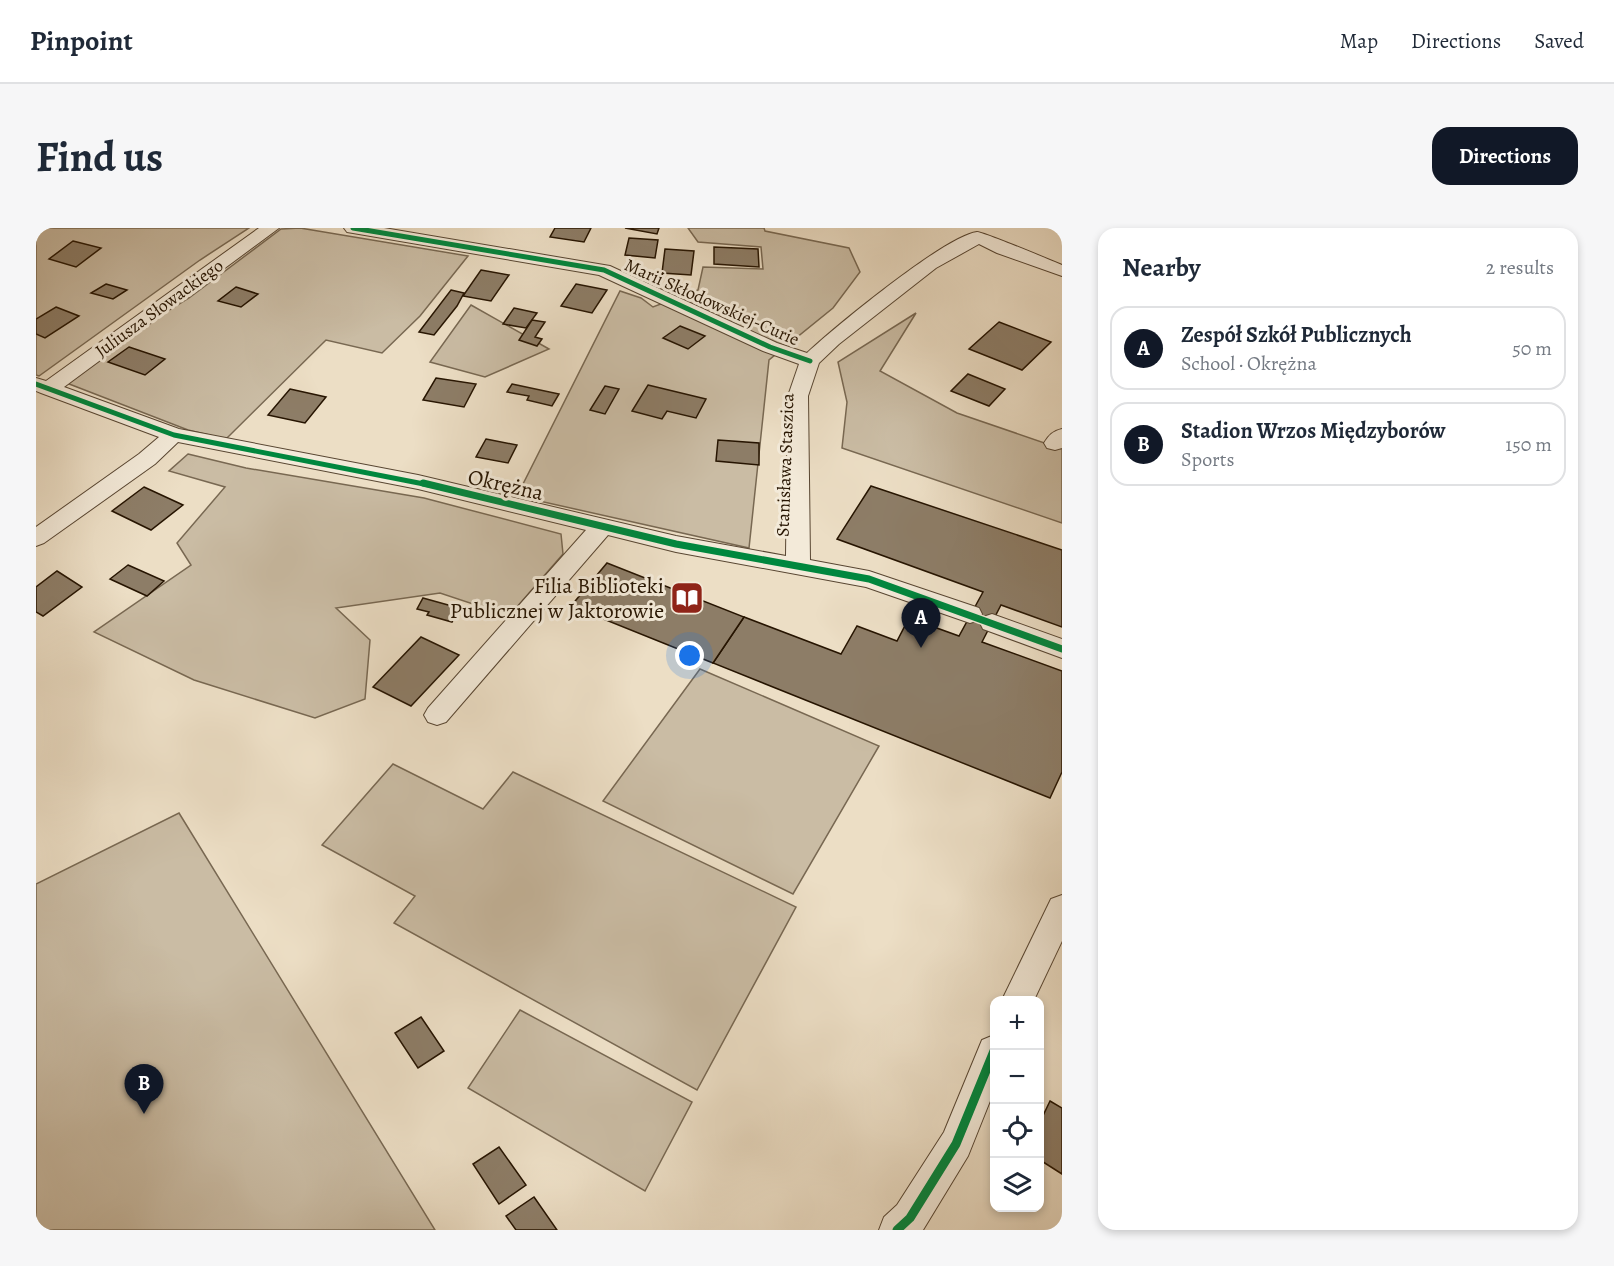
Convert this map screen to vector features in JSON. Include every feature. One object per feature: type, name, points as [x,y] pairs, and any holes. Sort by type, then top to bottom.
[{"type":"street","name":"Juliusza Słowackiego","points":[[42,387],[270,228]]},
{"type":"street","name":"Marii Skłodowskiej-Curie","points":[[353,228],[604,270],[770,347],[810,361]]},
{"type":"street","name":"Stanisława Staszica","points":[[798,566],[798,396],[810,361],[832,340],[930,264],[976,233]]},
{"type":"street","points":[[976,233],[1003,249],[1062,271]]},
{"type":"street","name":"Okrężna","points":[[42,387],[174,435],[418,482],[564,516],[601,528],[675,544],[869,579],[1062,649]]},
{"type":"street","points":[[36,538],[147,459],[174,435]]},
{"type":"street","points":[[437,715],[601,528]]},
{"type":"street","points":[[1020,996],[1062,908]]},
{"type":"street","points":[[897,1230],[910,1218],[956,1144],[990,1061]]},
{"type":"shaded area","points":[[36,228],[249,228],[200,260],[39,376],[36,375]]},
{"type":"shaded area","points":[[300,228],[468,256],[420,316],[382,353],[326,340],[226,439],[188,430],[64,382],[127,336],[189,298],[281,229]]},
{"type":"shaded area","points":[[688,228],[764,228],[765,231],[849,248],[860,272],[833,308],[769,360],[749,548],[517,496],[620,291],[641,298],[653,307],[698,290],[703,267],[763,269],[761,247],[698,242]]},
{"type":"shaded area","points":[[471,305],[549,349],[485,377],[430,362]]},
{"type":"shaded area","points":[[916,313],[880,371],[957,413],[1062,449],[1062,523],[842,448],[847,402],[838,362]]},
{"type":"shaded area","points":[[188,454],[246,468],[424,498],[561,534],[563,554],[509,616],[440,593],[336,608],[370,640],[365,699],[315,718],[194,680],[94,632],[191,565],[177,543],[225,487],[169,471]]},
{"type":"shaded area","points":[[700,669],[879,746],[793,894],[603,801]]},
{"type":"shaded area","points":[[393,764],[483,809],[513,772],[796,907],[697,1090],[394,923],[415,896],[322,845]]},
{"type":"shaded area","points":[[179,813],[435,1230],[36,1230],[36,884]]},
{"type":"shaded area","points":[[520,1010],[692,1102],[645,1191],[468,1088]]},
{"type":"building","points":[[555,228],[591,228],[584,242],[550,237]]},
{"type":"building","points":[[625,228],[659,228],[657,234]]},
{"type":"building","points":[[629,238],[658,240],[655,258],[625,255]]},
{"type":"building","points":[[73,241],[101,248],[76,267],[49,259]]},
{"type":"building","points":[[714,247],[758,249],[759,267],[714,264]]},
{"type":"building","points":[[665,249],[694,251],[691,275],[662,273]]},
{"type":"building","points":[[481,270],[509,275],[491,301],[463,296]]},
{"type":"building","points":[[106,284],[127,290],[113,299],[91,293]]},
{"type":"building","points":[[576,284],[607,290],[592,313],[561,306]]},
{"type":"building","points":[[236,287],[258,294],[241,307],[218,301]]},
{"type":"building","points":[[451,290],[464,293],[457,306],[434,335],[419,332]]},
{"type":"building","points":[[56,307],[79,316],[45,338],[36,334],[36,319]]},
{"type":"building","points":[[514,308],[537,313],[526,328],[503,324]]},
{"type":"building","points":[[532,320],[545,322],[535,337],[542,339],[537,346],[519,340]]},
{"type":"building","points":[[999,322],[1051,342],[1022,370],[969,349]]},
{"type":"building","points":[[680,326],[705,336],[688,349],[663,338]]},
{"type":"building","points":[[129,347],[165,359],[145,375],[108,362]]},
{"type":"building","points":[[968,374],[1005,389],[989,406],[951,391]]},
{"type":"building","points":[[436,378],[476,384],[464,407],[423,400]]},
{"type":"building","points":[[512,384],[559,394],[552,406],[527,400],[529,396],[507,392]]},
{"type":"building","points":[[648,385],[706,399],[696,418],[667,411],[662,419],[632,411]]},
{"type":"building","points":[[605,386],[619,389],[605,414],[590,410]]},
{"type":"building","points":[[290,389],[326,397],[305,423],[268,415]]},
{"type":"building","points":[[486,439],[517,445],[508,463],[476,457]]},
{"type":"building","points":[[718,440],[759,443],[759,465],[716,461]]},
{"type":"building","points":[[871,486],[1062,550],[1062,627],[1001,605],[982,642],[1062,671],[1062,772],[1050,798],[713,663],[744,617],[841,654],[857,626],[897,641],[909,618],[959,636],[983,592],[837,539]]},
{"type":"building","points":[[144,487],[183,505],[151,530],[112,511]]},
{"type":"building","points":[[607,563],[744,617],[713,663],[571,606]]},
{"type":"building","points":[[128,565],[164,581],[147,596],[110,579]]},
{"type":"building","points":[[57,571],[82,587],[43,616],[36,612],[36,587]]},
{"type":"building","points":[[423,598],[459,608],[452,622],[427,615],[429,612],[417,609]]},
{"type":"building","points":[[421,637],[459,655],[411,706],[373,687]]},
{"type":"building","points":[[421,1017],[444,1051],[418,1068],[395,1033]]},
{"type":"building","points":[[1050,1101],[1062,1108],[1062,1174],[1044,1163],[1044,1114]]},
{"type":"building","points":[[499,1147],[526,1185],[499,1204],[473,1164]]},
{"type":"building","points":[[534,1197],[557,1230],[516,1230],[506,1216]]},
{"type":"cycle path","points":[[353,228],[604,270],[770,347],[810,361]]},
{"type":"cycle path","points":[[36,384],[174,435],[418,482],[676,544],[869,579],[1062,649]]},
{"type":"cycle path","points":[[897,1230],[910,1218],[956,1144],[990,1061]]},
{"type":"place","name":"Filia Biblioteki Publicznej w Jaktorowie","points":[[687,598]]},
{"type":"place","name":"Zespół Szkół Publicznych","points":[[921,648]]},
{"type":"place","name":"Stadion Wrzos Międzyborów","points":[[144,1114]]}]
